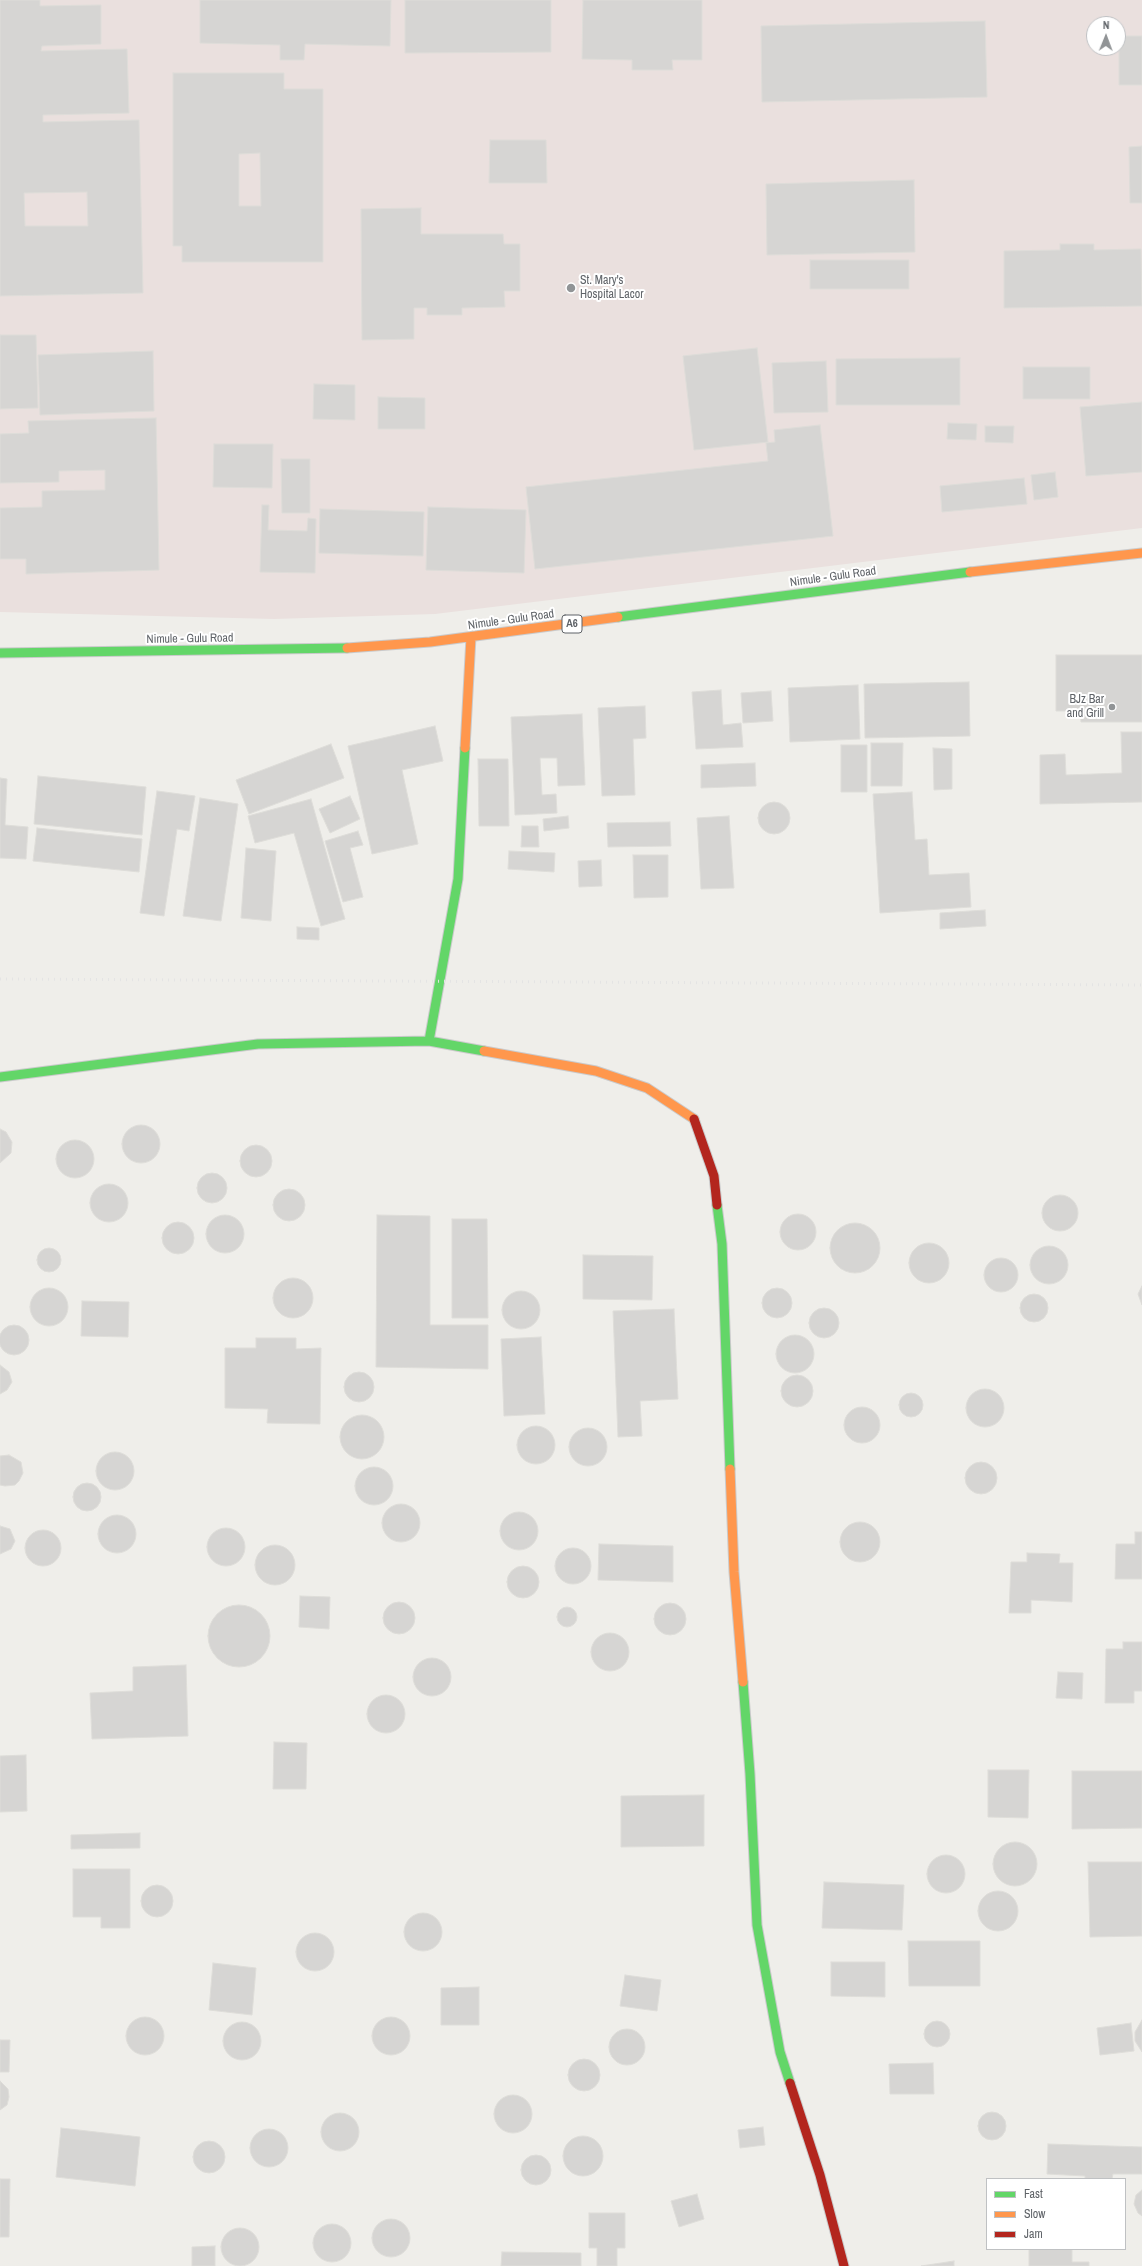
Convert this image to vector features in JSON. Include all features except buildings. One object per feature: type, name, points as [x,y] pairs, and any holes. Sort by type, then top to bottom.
[{"type":"street","name":"Nimule - Gulu Road","points":[[0,653],[336,649],[471,637],[931,576],[1142,553]]},
{"type":"street","points":[[429,1041],[458,879],[471,637]]},
{"type":"street","points":[[0,1077],[25,1075],[131,1059],[258,1044],[429,1041],[596,1071],[647,1088],[696,1120],[714,1176],[722,1244],[734,1572],[750,1774],[757,1925],[780,2052],[820,2175],[844,2266]]},
{"type":"shaded area","name":"St. Mary's Hospital Lacor","points":[[0,0],[1142,0],[1142,528],[435,614],[274,619],[0,612]]},
{"type":"railway","points":[[0,979],[1142,985]]},
{"type":"traffic: fast","points":[[618,617],[970,572]]},
{"type":"traffic: fast","points":[[0,653],[347,648]]},
{"type":"traffic: fast","points":[[429,1041],[458,879],[465,748]]},
{"type":"traffic: fast","points":[[0,1077],[258,1044],[429,1041],[484,1051]]},
{"type":"traffic: fast","points":[[717,1205],[722,1244],[730,1469]]},
{"type":"traffic: fast","points":[[743,1682],[750,1774],[757,1925],[780,2052],[790,2083]]},
{"type":"traffic: slow","points":[[970,572],[1142,553]]},
{"type":"traffic: slow","points":[[347,648],[430,642],[618,617]]},
{"type":"traffic: slow","points":[[465,748],[471,637]]},
{"type":"traffic: slow","points":[[484,1051],[596,1071],[647,1088],[694,1119]]},
{"type":"traffic: slow","points":[[730,1469],[734,1572],[743,1682]]},
{"type":"traffic: jam","points":[[694,1119],[714,1176],[717,1205]]},
{"type":"traffic: jam","points":[[790,2083],[820,2175],[844,2266]]},
{"type":"place","name":"St. Mary's Hospital Lacor","points":[[571,288]]},
{"type":"place","name":"BJz Bar and Grill","points":[[1112,707]]}]
